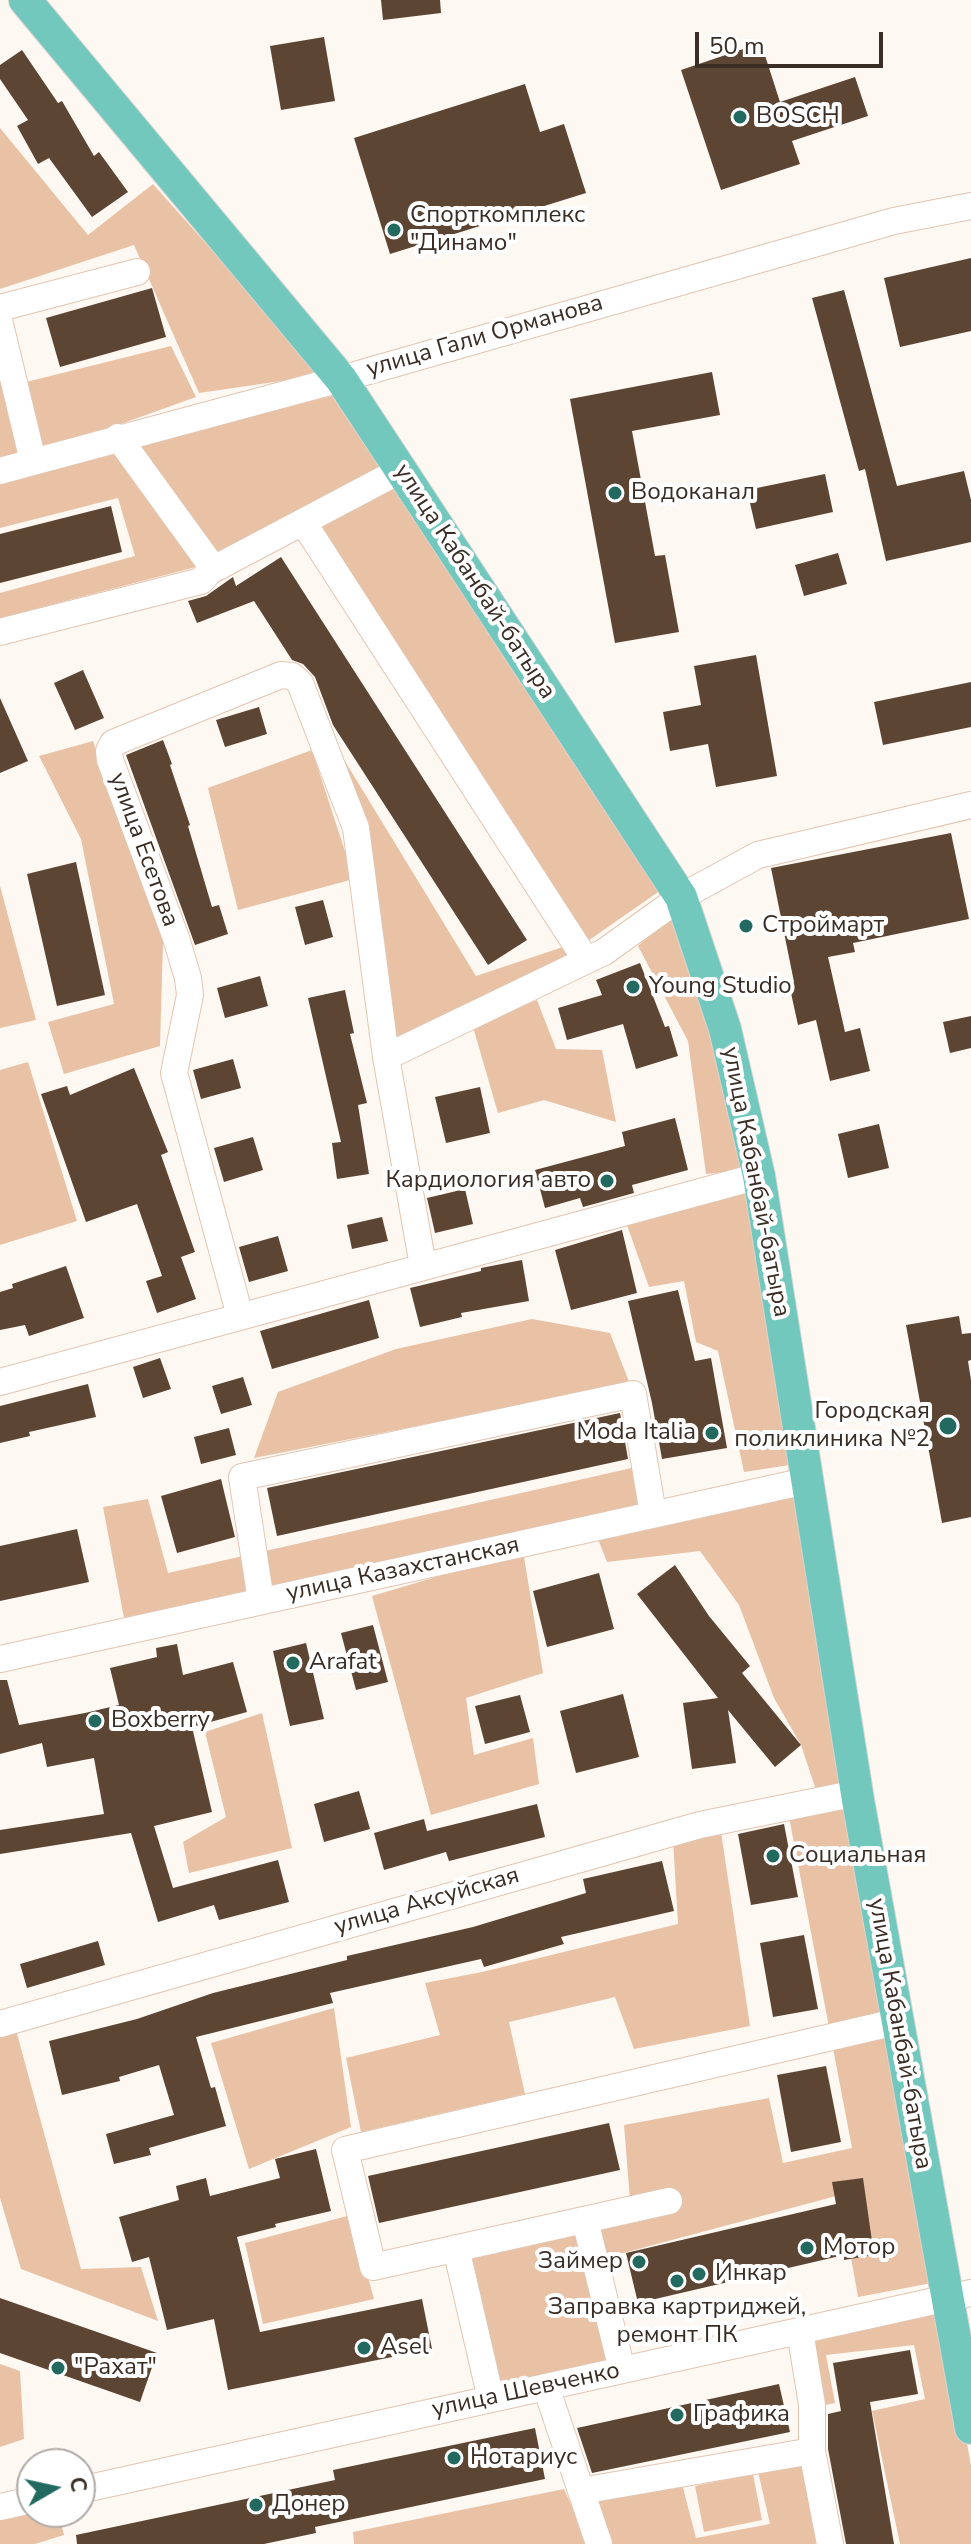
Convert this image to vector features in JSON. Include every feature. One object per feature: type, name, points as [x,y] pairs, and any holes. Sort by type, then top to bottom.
[{"type":"main road","name":"улица Кабанбай-батыра","points":[[25,0],[341,379],[681,897],[725,1029],[759,1176],[896,2022],[959,2296],[971,2428]]},
{"type":"street","name":"улица Гали Орманова","points":[[0,471],[341,379],[894,221],[971,206]]},
{"type":"street","points":[[0,308],[137,272]]},
{"type":"street","points":[[0,324],[33,461]]},
{"type":"street","points":[[118,437],[208,561],[210,571]]},
{"type":"street","points":[[0,632],[201,581],[210,571],[401,470]]},
{"type":"street","points":[[303,522],[586,960]]},
{"type":"street","name":"улица Есетова","points":[[240,1316],[176,1087],[176,1058],[190,995],[188,978],[109,751],[113,743],[281,675],[292,676],[300,683],[356,828],[386,1057],[423,1266]]},
{"type":"street","points":[[386,1057],[604,952],[681,897],[758,855],[971,805]]},
{"type":"street","points":[[0,1382],[759,1176]]},
{"type":"street","points":[[261,1601],[242,1477],[633,1394],[653,1514]]},
{"type":"street","name":"улица Казахстанская","points":[[0,1659],[806,1481]]},
{"type":"street","name":"улица Аксуйская","points":[[0,2024],[700,1825],[857,1793]]},
{"type":"street","points":[[669,2201],[373,2267],[345,2150],[896,2022]]},
{"type":"street","points":[[585,2220],[622,2370]]},
{"type":"street","points":[[456,2248],[491,2399]]},
{"type":"street","name":"улица Шевченко","points":[[96,2486],[959,2296]]},
{"type":"street","points":[[800,2331],[812,2405],[812,2451],[830,2544]]},
{"type":"street","points":[[546,2387],[599,2544]]},
{"type":"street","points":[[581,2491],[812,2451]]},
{"type":"shaded area","points":[[0,128],[88,235],[153,184],[323,375],[199,393],[134,245],[0,289]]},
{"type":"shaded area","points":[[171,346],[196,397],[37,454],[22,383]]},
{"type":"shaded area","points":[[0,370],[25,459],[0,466]]},
{"type":"shaded area","points":[[332,396],[661,890],[585,943],[302,507],[218,559],[135,443]]},
{"type":"shaded area","points":[[110,446],[196,567],[0,618],[0,593],[135,556],[118,498],[0,528],[0,479]]},
{"type":"shaded area","points":[[332,740],[476,976],[563,947],[570,961],[391,1047]]},
{"type":"shaded area","points":[[93,741],[163,942],[160,1046],[64,1074],[48,1022],[114,1004],[81,839],[39,756]]},
{"type":"shaded area","points":[[312,750],[354,879],[238,910],[208,788]]},
{"type":"shaded area","points":[[0,886],[36,1020],[0,1028]]},
{"type":"shaded area","points":[[677,911],[750,1170],[706,1174],[688,1041],[638,946]]},
{"type":"shaded area","points":[[537,1000],[556,1049],[602,1050],[616,1122],[544,1100],[498,1113],[473,1027]]},
{"type":"shaded area","points":[[28,1062],[77,1221],[0,1245],[0,1070]]},
{"type":"shaded area","points":[[749,1190],[790,1465],[744,1472],[718,1351],[696,1342],[684,1281],[649,1287],[627,1225]]},
{"type":"shaded area","points":[[532,1319],[610,1333],[630,1384],[254,1458],[278,1392],[396,1349]]},
{"type":"shaded area","points":[[636,1467],[637,1505],[124,1618],[103,1507],[148,1499],[168,1573]]},
{"type":"shaded area","points":[[797,1491],[840,1788],[817,1793],[801,1745],[774,1698],[739,1605],[700,1551],[607,1562],[596,1534]]},
{"type":"shaded area","points":[[523,1551],[543,1673],[466,1698],[474,1755],[533,1738],[539,1784],[431,1815],[372,1596]]},
{"type":"shaded area","points":[[262,1713],[292,1848],[189,1873],[183,1842],[226,1817],[205,1732]]},
{"type":"shaded area","points":[[855,1801],[937,2282],[858,2297],[840,2195],[601,2259],[595,2228],[681,2206],[677,2190],[630,2200],[624,2125],[769,2098],[783,2163],[852,2148],[789,1817]]},
{"type":"shaded area","points":[[721,1832],[750,2026],[634,2049],[615,1997],[509,2022],[525,2094],[361,2132],[346,2058],[440,2035],[425,1983],[678,1924],[673,1840]]},
{"type":"shaded area","points":[[334,2008],[351,2127],[249,2169],[211,2043]]},
{"type":"shaded area","points":[[16,2030],[81,2269],[141,2267],[158,2321],[21,2269],[0,2198],[0,2034]]},
{"type":"shaded area","points":[[351,2215],[374,2299],[263,2324],[245,2243]]},
{"type":"shaded area","points":[[582,2228],[613,2365],[493,2393],[462,2253]]},
{"type":"shaded area","points":[[943,2307],[971,2466],[971,2544],[900,2544],[872,2411],[925,2399],[914,2345],[826,2355],[835,2403],[820,2406],[811,2334]]},
{"type":"shaded area","points":[[0,2364],[20,2371],[24,2439],[0,2447]]},
{"type":"shaded area","points":[[806,2460],[822,2544],[608,2544],[591,2496],[681,2480],[696,2538],[770,2524],[757,2467]]},
{"type":"shaded area","points":[[753,2474],[762,2520],[704,2532],[695,2486]]},
{"type":"shaded area","points":[[564,2489],[589,2544],[354,2544],[353,2532]]},
{"type":"shaded area","points":[[16,2515],[16,2528],[62,2528],[64,2535],[35,2544],[0,2544],[0,2518]]},
{"type":"building","points":[[381,0],[440,0],[441,13],[383,20]]},
{"type":"building","points":[[324,37],[335,101],[281,110],[270,46]]},
{"type":"building","name":"BOSCH","points":[[761,43],[780,102],[855,77],[868,116],[792,141],[800,164],[721,190],[681,70]]},
{"type":"building","points":[[22,50],[58,103],[62,101],[94,156],[99,152],[128,192],[92,217],[49,158],[38,164],[17,126],[28,120],[0,79],[0,65]]},
{"type":"building","points":[[525,84],[540,132],[564,124],[586,193],[390,254],[354,138]]},
{"type":"building","points":[[971,258],[971,331],[900,347],[884,278]]},
{"type":"building","points":[[152,288],[166,337],[60,367],[46,318]]},
{"type":"building","points":[[844,290],[897,486],[964,471],[971,500],[971,542],[886,561],[865,469],[859,471],[812,298]]},
{"type":"building","name":"Водоканал","points":[[712,372],[720,415],[632,431],[655,556],[665,555],[679,632],[615,643],[570,399]]},
{"type":"building","name":"Водоканал","points":[[825,474],[833,512],[756,529],[747,490]]},
{"type":"building","points":[[111,506],[122,552],[0,583],[0,534]]},
{"type":"building","name":"Водоканал","points":[[838,553],[847,584],[804,596],[795,565]]},
{"type":"building","points":[[281,557],[527,940],[488,965],[333,725],[315,677],[303,664],[292,660],[254,601],[197,623],[188,601],[206,596],[233,577],[236,586]]},
{"type":"building","points":[[756,655],[777,776],[716,787],[708,744],[670,751],[663,712],[701,705],[694,666]]},
{"type":"building","points":[[83,670],[104,718],[75,730],[54,683]]},
{"type":"building","points":[[971,682],[971,727],[883,745],[874,702]]},
{"type":"building","points":[[0,698],[28,761],[0,773]]},
{"type":"building","points":[[259,707],[267,734],[225,747],[216,720]]},
{"type":"building","points":[[163,740],[212,907],[219,905],[228,934],[195,945],[126,755]]},
{"type":"building","points":[[951,833],[969,919],[853,943],[855,952],[828,957],[845,1032],[860,1028],[870,1071],[830,1081],[816,1020],[798,1025],[789,984],[794,982],[771,868]]},
{"type":"building","points":[[76,862],[105,995],[57,1006],[27,874]]},
{"type":"building","points":[[323,900],[333,937],[305,945],[295,907]]},
{"type":"building","points":[[640,963],[665,1027],[669,1026],[678,1056],[636,1069],[623,1024],[567,1040],[558,1008],[602,995],[596,980]]},
{"type":"building","points":[[260,976],[268,1006],[225,1018],[217,988]]},
{"type":"building","points":[[345,990],[354,1033],[350,1034],[367,1103],[358,1105],[369,1174],[337,1179],[332,1143],[341,1142],[308,998]]},
{"type":"building","points":[[971,1016],[971,1048],[950,1053],[943,1022]]},
{"type":"building","points":[[233,1059],[241,1088],[201,1099],[193,1070]]},
{"type":"building","points":[[134,1068],[168,1152],[161,1155],[195,1252],[181,1257],[196,1299],[157,1313],[146,1281],[162,1276],[137,1204],[86,1222],[41,1094],[67,1086],[70,1095]]},
{"type":"building","points":[[480,1087],[490,1133],[446,1143],[435,1097]]},
{"type":"building","points":[[675,1118],[688,1170],[632,1185],[634,1193],[583,1207],[580,1198],[545,1208],[535,1170],[625,1146],[622,1132]]},
{"type":"building","points":[[879,1124],[889,1168],[848,1178],[838,1134]]},
{"type":"building","points":[[253,1137],[263,1170],[224,1182],[214,1148]]},
{"type":"building","points":[[465,1189],[473,1224],[435,1233],[427,1198]]},
{"type":"building","points":[[382,1217],[388,1241],[352,1249],[347,1225]]},
{"type":"building","points":[[622,1230],[637,1293],[571,1310],[555,1250]]},
{"type":"building","points":[[278,1236],[288,1271],[249,1282],[239,1247]]},
{"type":"building","points":[[522,1260],[529,1301],[461,1313],[462,1317],[420,1327],[410,1288]]},
{"type":"building","points":[[66,1266],[84,1318],[29,1336],[25,1325],[0,1330],[0,1292],[13,1288],[12,1284]]},
{"type":"building","points":[[678,1290],[695,1361],[711,1358],[727,1448],[662,1459],[628,1301]]},
{"type":"building","points":[[369,1300],[379,1338],[272,1369],[260,1331]]},
{"type":"building","name":"Городская поликлиника №2","points":[[959,1316],[962,1334],[971,1333],[971,1360],[968,1361],[971,1380],[971,1517],[942,1523],[906,1325]]},
{"type":"building","points":[[160,1358],[171,1389],[143,1398],[133,1367]]},
{"type":"building","points":[[243,1377],[252,1405],[221,1414],[212,1386]]},
{"type":"building","points":[[88,1384],[96,1417],[29,1432],[30,1436],[0,1443],[0,1406]]},
{"type":"building","points":[[620,1413],[628,1459],[277,1536],[267,1488]]},
{"type":"building","points":[[229,1428],[236,1455],[201,1464],[194,1437]]},
{"type":"building","points":[[221,1479],[235,1537],[177,1553],[161,1496]]},
{"type":"building","points":[[77,1529],[89,1582],[0,1601],[0,1546]]},
{"type":"building","points":[[675,1565],[709,1616],[750,1666],[742,1673],[801,1745],[775,1767],[728,1710],[736,1763],[692,1769],[683,1703],[718,1698],[637,1594]]},
{"type":"building","points":[[599,1573],[614,1629],[547,1647],[533,1591]]},
{"type":"building","points":[[373,1625],[388,1682],[356,1690],[341,1633]]},
{"type":"building","points":[[306,1643],[324,1719],[290,1726],[273,1651]]},
{"type":"building","points":[[177,1644],[183,1675],[233,1662],[247,1712],[192,1727],[212,1812],[154,1826],[173,1888],[278,1860],[289,1902],[219,1920],[214,1905],[158,1922],[131,1833],[0,1854],[0,1830],[104,1814],[94,1758],[47,1767],[42,1743],[0,1754],[0,1680],[7,1680],[19,1725],[85,1713],[119,1705],[110,1668],[157,1657],[156,1648]]},
{"type":"building","points":[[623,1694],[639,1757],[576,1773],[560,1711]]},
{"type":"building","points":[[520,1695],[530,1732],[485,1744],[475,1706]]},
{"type":"building","points":[[359,1791],[370,1829],[324,1842],[314,1804]]},
{"type":"building","points":[[537,1804],[545,1837],[449,1861],[446,1852],[384,1870],[374,1833],[424,1819],[427,1831]]},
{"type":"building","points":[[784,1824],[798,1897],[751,1905],[738,1834]]},
{"type":"building","points":[[662,1861],[674,1911],[561,1937],[564,1944],[484,1967],[481,1959],[330,1993],[333,2003],[196,2037],[226,2126],[149,2148],[151,2155],[114,2164],[106,2134],[174,2115],[159,2065],[119,2077],[120,2081],[62,2095],[49,2041],[137,2019],[213,1993],[347,1960],[347,1956],[473,1927],[586,1893],[583,1879]]},
{"type":"building","points":[[804,1935],[818,2009],[773,2017],[760,1943]]},
{"type":"building","points":[[98,1941],[105,1965],[27,1988],[20,1964]]},
{"type":"building","points":[[826,2066],[841,2142],[791,2152],[777,2075]]},
{"type":"building","points":[[609,2123],[620,2170],[379,2223],[368,2176]]},
{"type":"building","points":[[316,2149],[331,2211],[237,2237],[260,2332],[422,2299],[432,2349],[228,2390],[214,2319],[167,2330],[149,2257],[132,2262],[119,2217],[179,2200],[176,2186],[206,2178],[210,2196],[280,2178],[275,2159]]},
{"type":"building","points":[[863,2178],[874,2255],[844,2260],[844,2255],[638,2303],[626,2253],[836,2204],[832,2182]]},
{"type":"building","points":[[0,2298],[157,2353],[140,2402],[0,2353]]},
{"type":"building","points":[[910,2350],[918,2394],[870,2402],[894,2544],[846,2544],[828,2449],[828,2414],[841,2411],[833,2363]]},
{"type":"building","points":[[779,2384],[790,2432],[592,2473],[577,2428]]},
{"type":"building","points":[[535,2428],[545,2479],[315,2527],[316,2533],[264,2544],[77,2544],[76,2535],[335,2480],[333,2470]]},
{"type":"place","name":"BOSCH","points":[[740,117]]},
{"type":"place","name":"Спорткомплекс \"Динамо\"","points":[[394,230]]},
{"type":"place","name":"Водоканал","points":[[615,493]]},
{"type":"place","name":"Строймарт","points":[[746,926]]},
{"type":"place","name":"Young Studio","points":[[633,987]]},
{"type":"place","name":"Кардиология авто","points":[[607,1181]]},
{"type":"place","name":"Городская поликлиника №2","points":[[948,1426]]},
{"type":"place","name":"Moda Italia","points":[[712,1433]]},
{"type":"place","name":"Arafat","points":[[293,1663]]},
{"type":"place","name":"Boxberry","points":[[95,1721]]},
{"type":"place","name":"Социальная","points":[[773,1856]]},
{"type":"place","name":"Мотор","points":[[807,2248]]},
{"type":"place","name":"Займер","points":[[639,2262]]},
{"type":"place","name":"Инкар","points":[[699,2274]]},
{"type":"place","name":"Заправка картриджей, ремонт ПК","points":[[677,2281]]},
{"type":"place","name":"Asel","points":[[364,2348]]},
{"type":"place","name":"\"Рахат\"","points":[[58,2368]]},
{"type":"place","name":"Графика","points":[[677,2415]]},
{"type":"place","name":"Нотариус","points":[[454,2458]]},
{"type":"place","name":"Донер","points":[[256,2505]]}]
